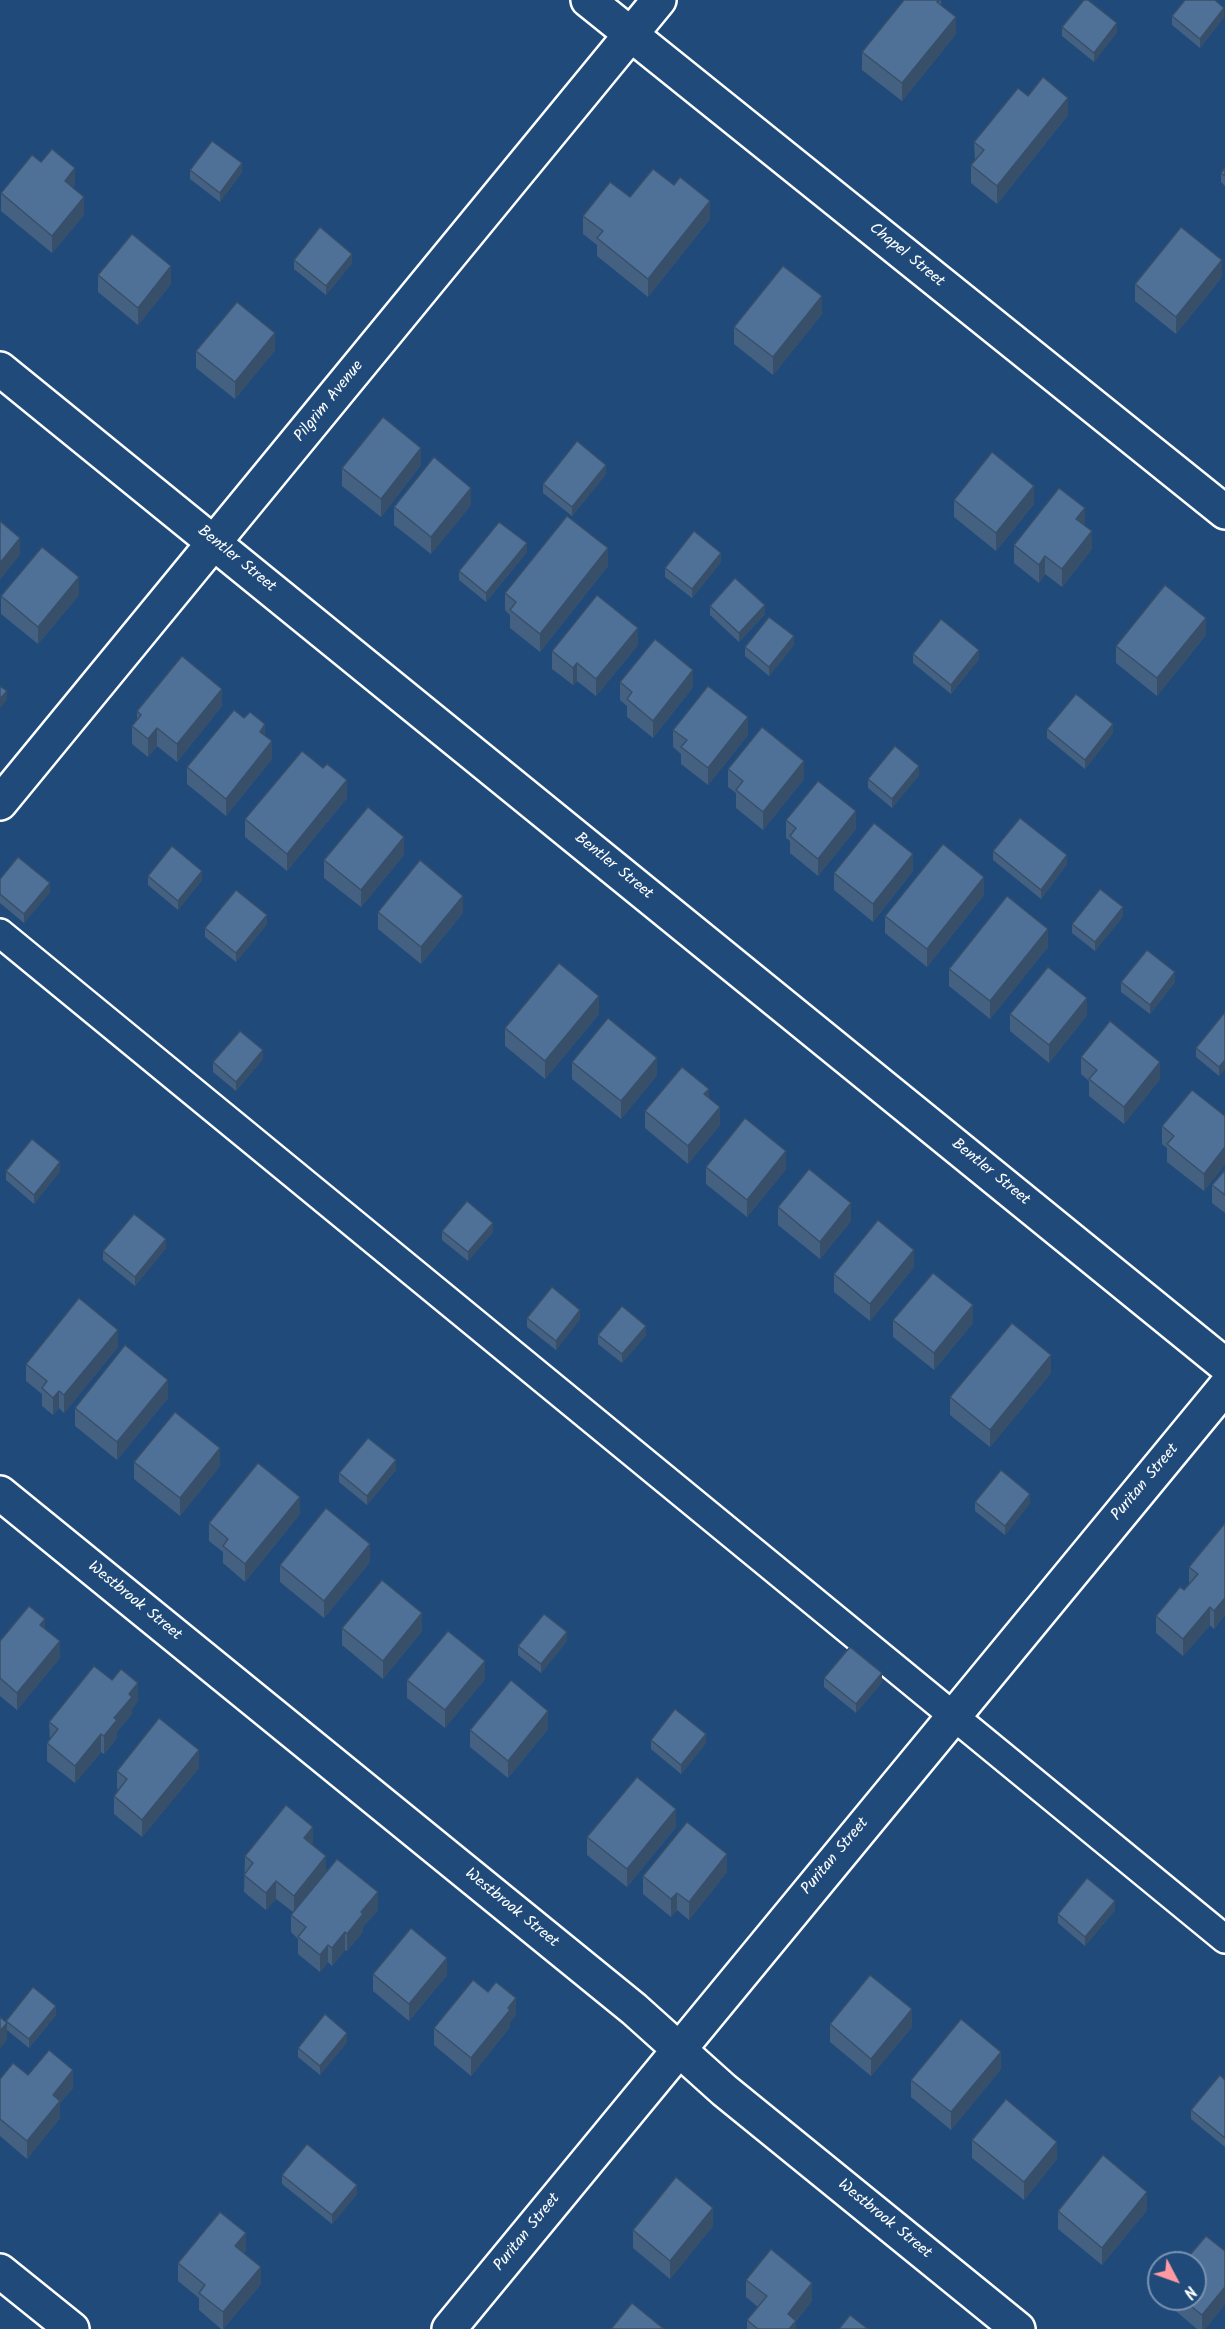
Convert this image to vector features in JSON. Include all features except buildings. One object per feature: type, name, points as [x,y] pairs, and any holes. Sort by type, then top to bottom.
[{"type":"street","name":"Chapel Street","points":[[588,0],[1225,512]]},
{"type":"street","name":"Pilgrim Avenue","points":[[0,803],[659,0]]},
{"type":"street","name":"Bentler Street","points":[[0,369],[1225,1365]]},
{"type":"street","name":"Puritan Street","points":[[449,2329],[1225,1387]]},
{"type":"street","name":"Westbrook Street","points":[[0,1493],[679,2048],[733,2097],[1018,2329]]},
{"type":"street","points":[[0,2271],[72,2329]]},
{"type":"lane","points":[[0,933],[1225,1939]]}]
